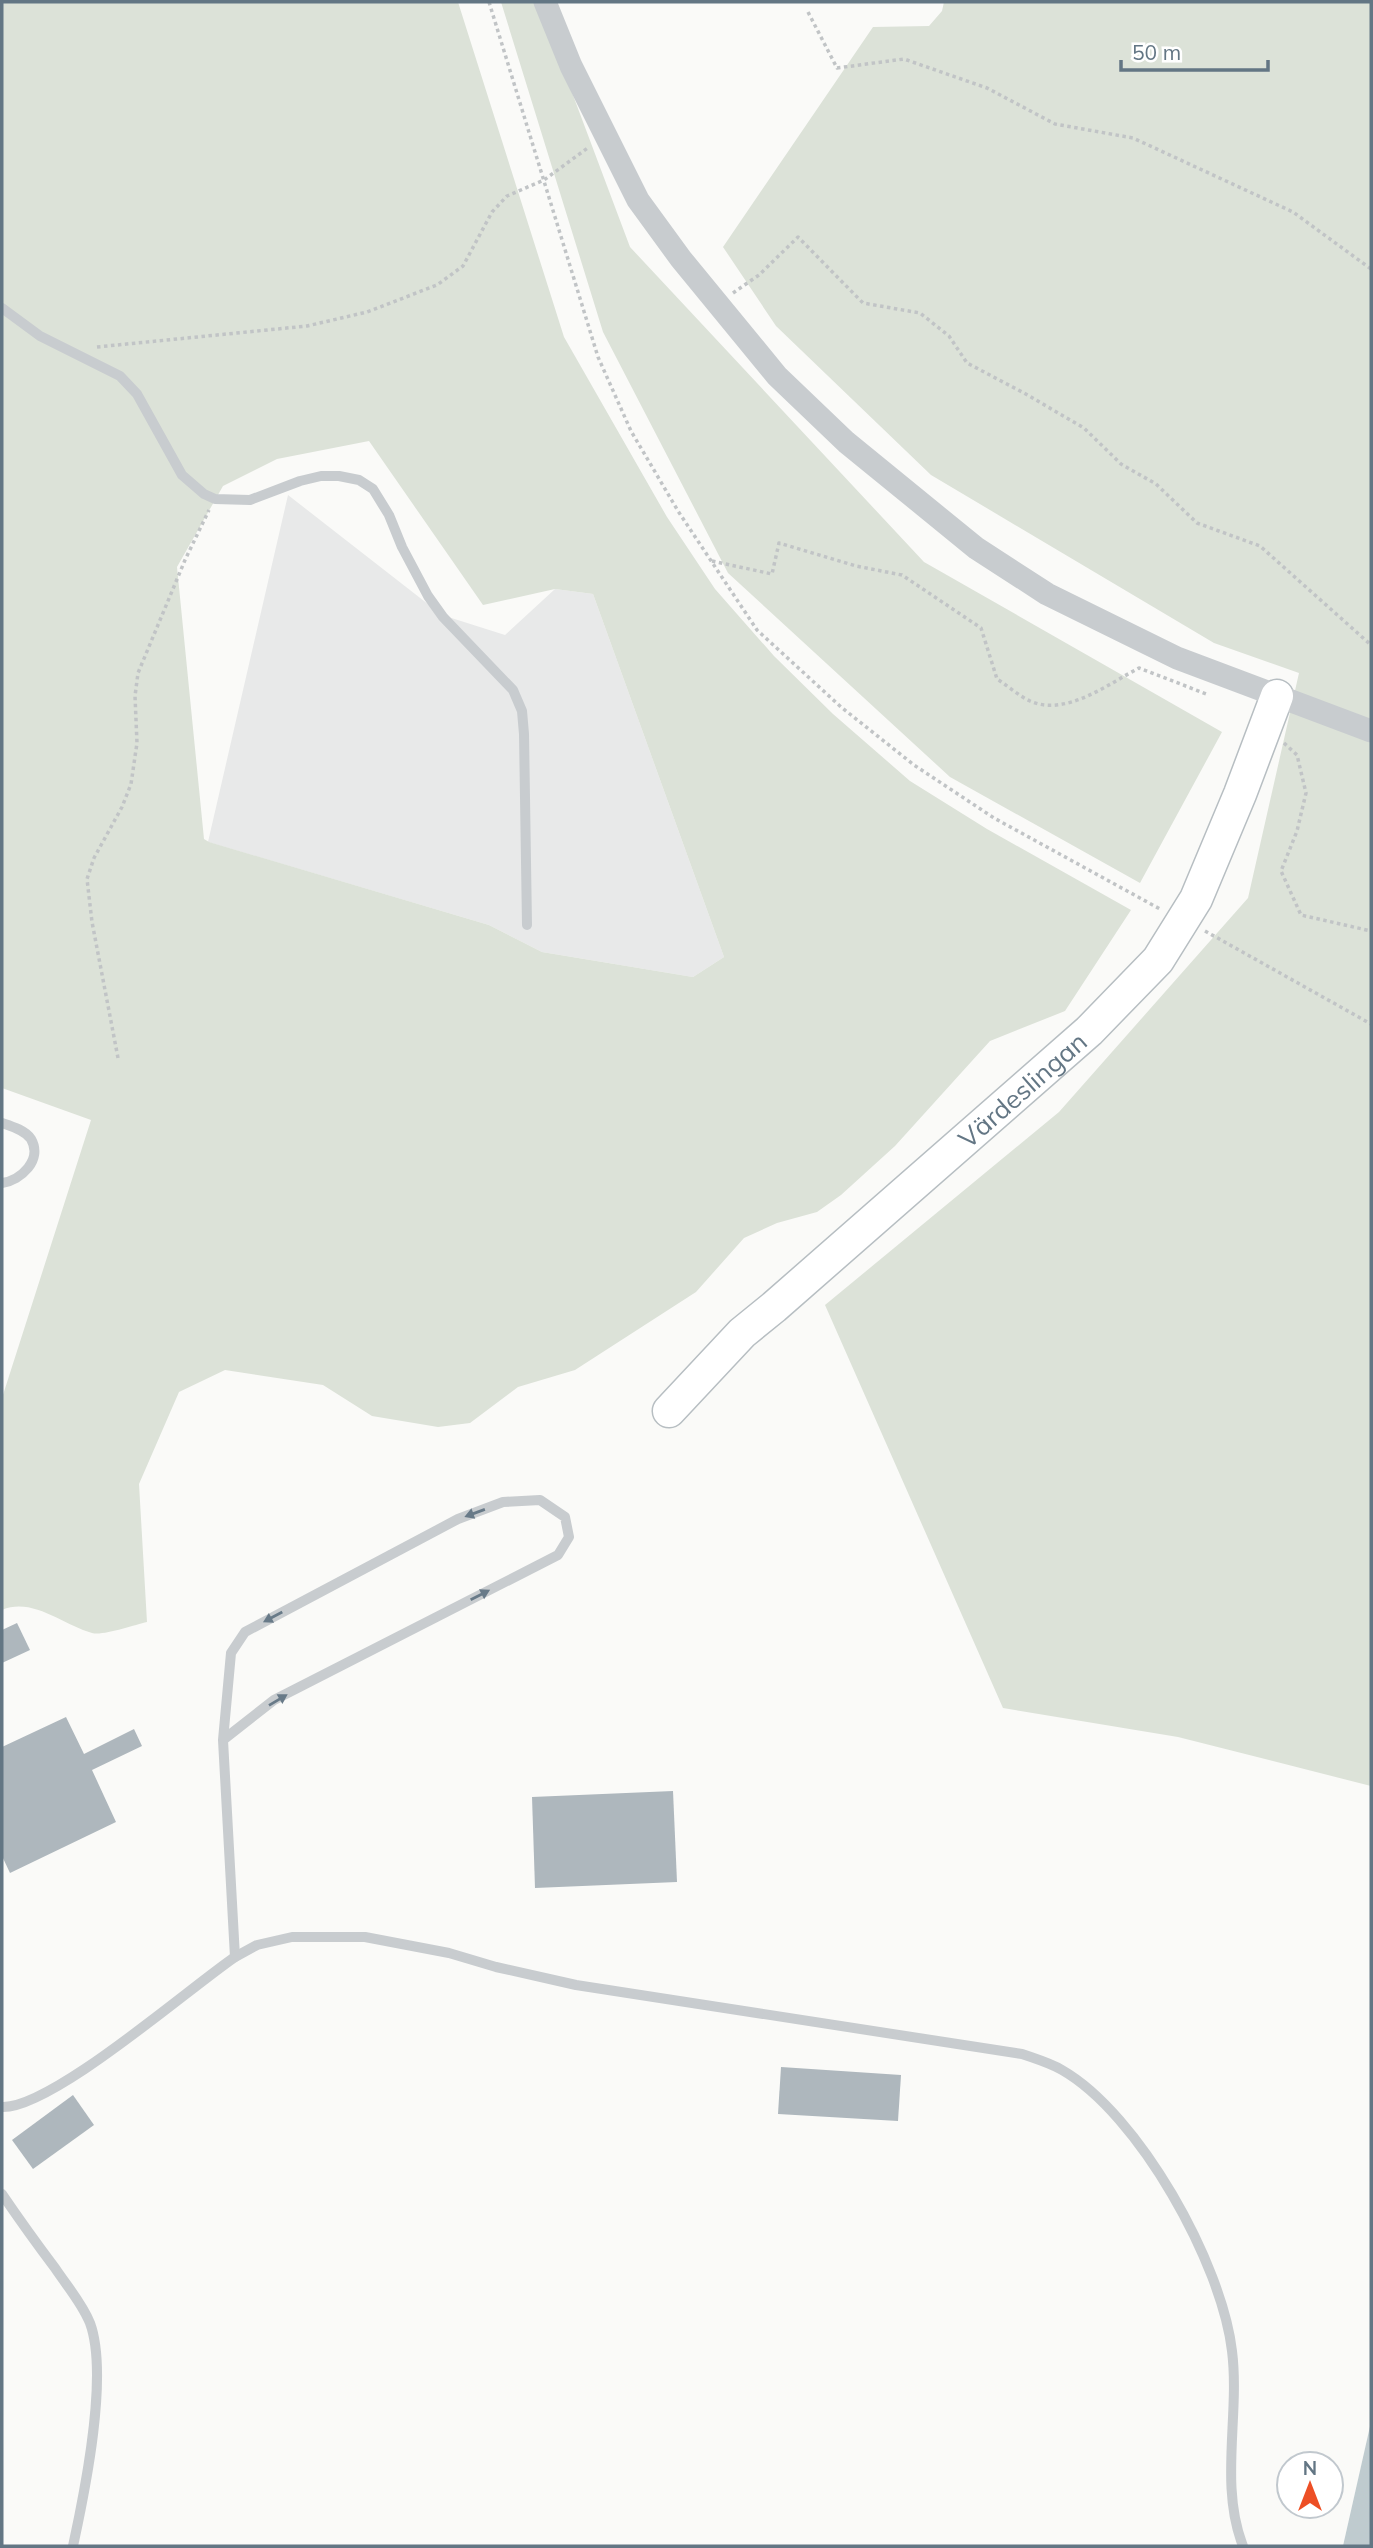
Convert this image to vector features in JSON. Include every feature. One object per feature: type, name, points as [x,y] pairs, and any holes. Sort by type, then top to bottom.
[{"type":"street","points":[[545,2],[571,66],[608,144],[639,200],[716,303],[777,376],[846,442],[976,548],[1047,594],[1177,658],[1371,731]]},
{"type":"street","name":"Värdeslingan","points":[[669,1411],[742,1333],[1089,1031],[1158,960],[1196,899],[1277,696]]},
{"type":"lane","points":[[2,308],[40,336],[120,376],[137,394],[182,475],[204,494],[215,499],[250,500],[321,476],[359,480],[373,489],[389,514],[402,547],[428,596],[451,626],[513,690],[522,711],[527,925]]},
{"type":"lane","points":[[2,1123],[19,1129],[30,1139],[34,1153],[30,1167],[21,1176],[2,1183]]},
{"type":"lane","points":[[223,1741],[274,1700],[558,1555],[569,1538],[565,1517],[540,1500],[503,1502],[458,1519],[245,1632],[231,1653],[223,1741],[234,1957]]},
{"type":"lane","points":[[2,2107],[14,2107],[36,2097],[93,2063],[234,1957],[257,1945],[292,1937],[365,1937],[449,1953],[496,1968],[576,1985],[1023,2054],[1063,2070],[1107,2107],[1147,2158],[1190,2224],[1217,2285],[1232,2350],[1235,2411],[1231,2499],[1236,2528],[1243,2546]]},
{"type":"lane","points":[[2,2194],[81,2304],[94,2337],[97,2360],[93,2421],[87,2473],[73,2546]]},
{"type":"path","points":[[489,2],[598,357],[631,431],[678,511],[757,630],[841,707],[914,765],[994,818],[1371,1024]]},
{"type":"path","points":[[808,12],[837,68],[904,59],[987,88],[1055,124],[1133,138],[1293,212],[1371,269]]},
{"type":"path","points":[[67,349],[307,326],[367,312],[436,285],[463,267],[492,212],[507,196],[544,180],[592,145],[608,144]]},
{"type":"path","points":[[716,303],[759,275],[798,237],[863,303],[920,313],[949,336],[967,363],[1084,428],[1121,464],[1156,484],[1197,523],[1260,546],[1371,645]]},
{"type":"path","points":[[118,1058],[92,922],[87,879],[94,858],[122,807],[131,784],[137,743],[135,696],[138,673],[185,560],[215,499]]},
{"type":"path","points":[[710,561],[772,574],[779,543],[856,566],[902,575],[981,628],[997,679],[1031,701],[1054,706],[1076,701],[1139,668],[1213,696]]},
{"type":"path","points":[[1266,725],[1297,755],[1306,793],[1297,831],[1281,871],[1301,915],[1371,931]]},
{"type":"shaded area","points":[[2,2],[458,2],[564,337],[667,517],[715,589],[774,656],[833,714],[910,781],[987,829],[1131,910],[1065,1011],[990,1041],[895,1146],[841,1195],[817,1212],[777,1223],[744,1238],[696,1292],[575,1370],[518,1387],[470,1423],[438,1427],[372,1416],[323,1385],[225,1370],[179,1392],[139,1484],[147,1622],[97,1634],[36,1609],[14,1607],[2,1610],[2,1398],[91,1120],[2,1088]],"holes":[[[369,441],[483,605],[555,589],[593,594],[724,957],[693,977],[542,952],[489,925],[204,839],[177,567],[223,486],[277,459]]]},
{"type":"shaded area","points":[[501,2],[538,2],[630,247],[924,562],[1222,732],[1140,883],[950,777],[728,573],[603,332]]},
{"type":"shaded area","points":[[944,2],[1371,2],[1371,1786],[1178,1737],[1003,1708],[825,1305],[1059,1112],[1248,898],[1299,673],[1214,643],[931,475],[776,326],[723,247],[873,27],[929,26],[942,11]]},
{"type":"shaded area","points":[[288,495],[442,615],[505,635],[555,589],[593,594],[724,957],[693,977],[542,952],[489,925],[208,842]]},
{"type":"shaded area","points":[[1371,2422],[1371,2546],[1343,2546]]},
{"type":"building","points":[[17,1623],[30,1650],[2,1663],[2,1630]]},
{"type":"building","points":[[66,1717],[84,1754],[134,1729],[142,1746],[92,1770],[116,1822],[10,1873],[2,1856],[2,1747]]},
{"type":"building","points":[[673,1791],[677,1882],[535,1888],[532,1797]]},
{"type":"building","points":[[781,2067],[901,2075],[898,2121],[778,2114]]},
{"type":"building","points":[[73,2095],[94,2125],[33,2169],[12,2140]]}]
